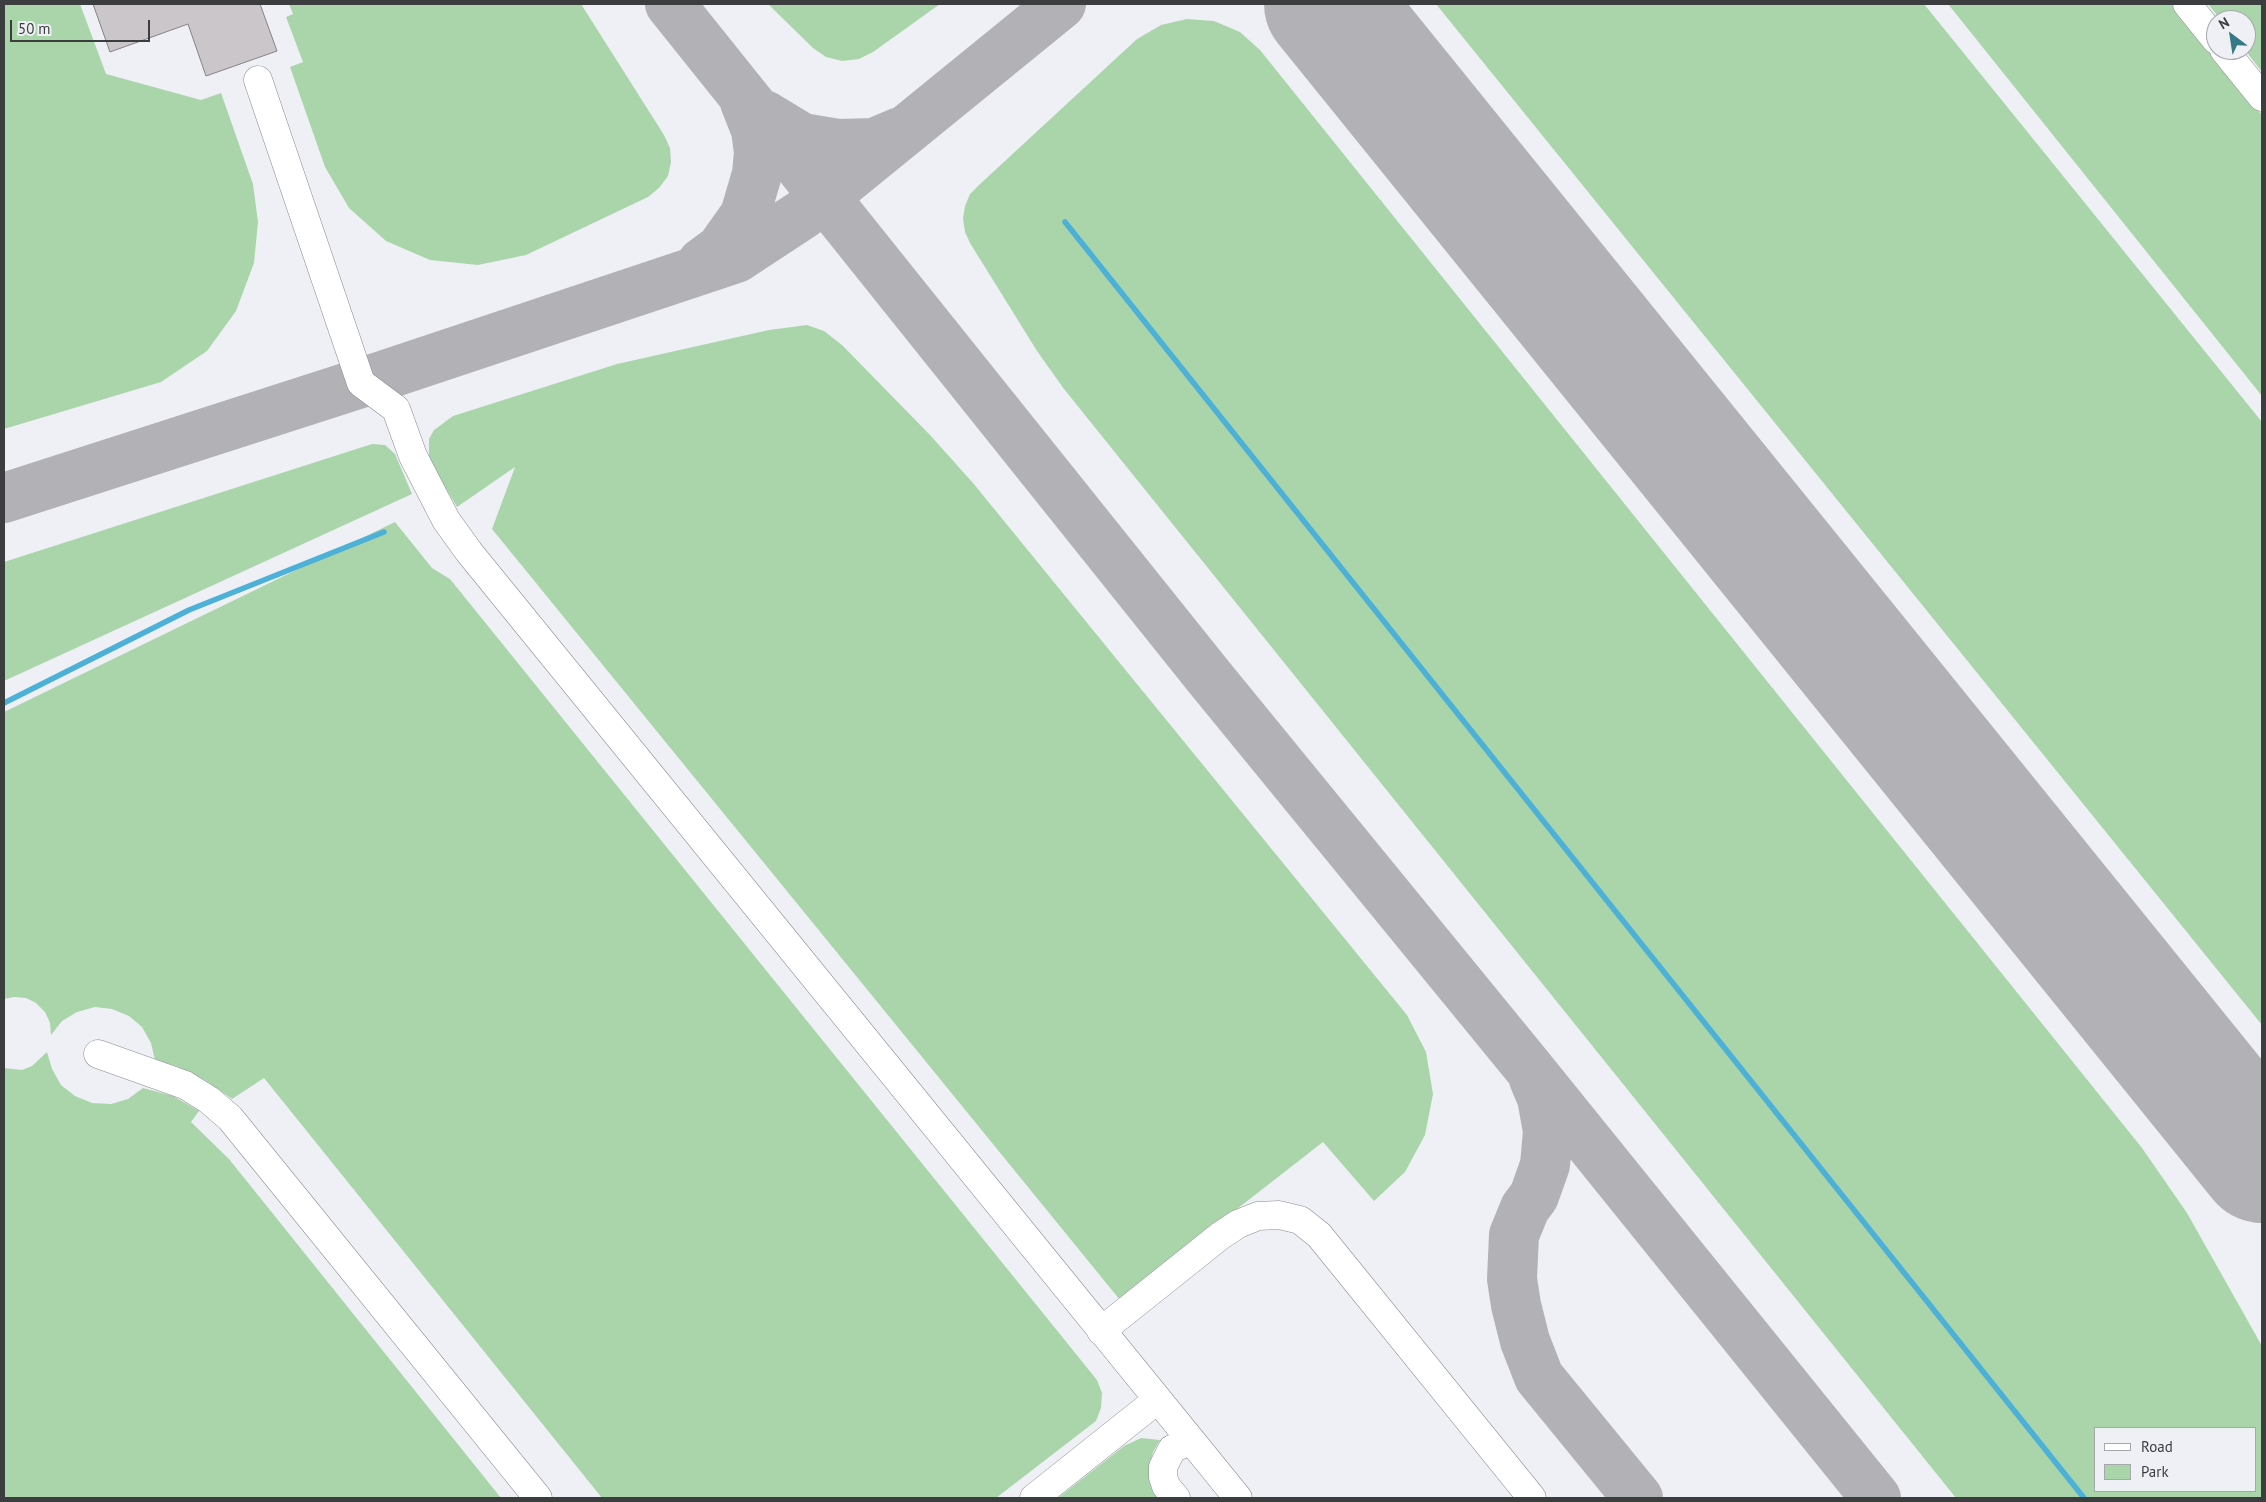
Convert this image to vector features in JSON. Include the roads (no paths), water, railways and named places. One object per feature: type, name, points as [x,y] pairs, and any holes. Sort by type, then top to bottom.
[{"type":"lane","points":[[2187,4],[2206,28]]},
{"type":"lane","points":[[2232,60],[2262,98]]},
{"type":"lane","points":[[258,80],[361,383],[396,409],[413,456],[446,520],[475,560],[1157,1400],[1232,1497]]},
{"type":"lane","points":[[98,1054],[184,1085],[209,1100],[230,1118],[538,1498]]},
{"type":"lane","points":[[1101,1331],[1220,1236],[1238,1224],[1258,1216],[1280,1214],[1300,1220],[1319,1235],[1532,1498]]},
{"type":"lane","points":[[1034,1498],[1157,1400]]},
{"type":"lane","points":[[1176,1498],[1166,1486],[1163,1477],[1163,1467],[1172,1450],[1180,1444],[1190,1441]]},
{"type":"waterway","points":[[1065,222],[2084,1498]]},
{"type":"waterway","points":[[4,703],[189,610],[384,532]]}]
